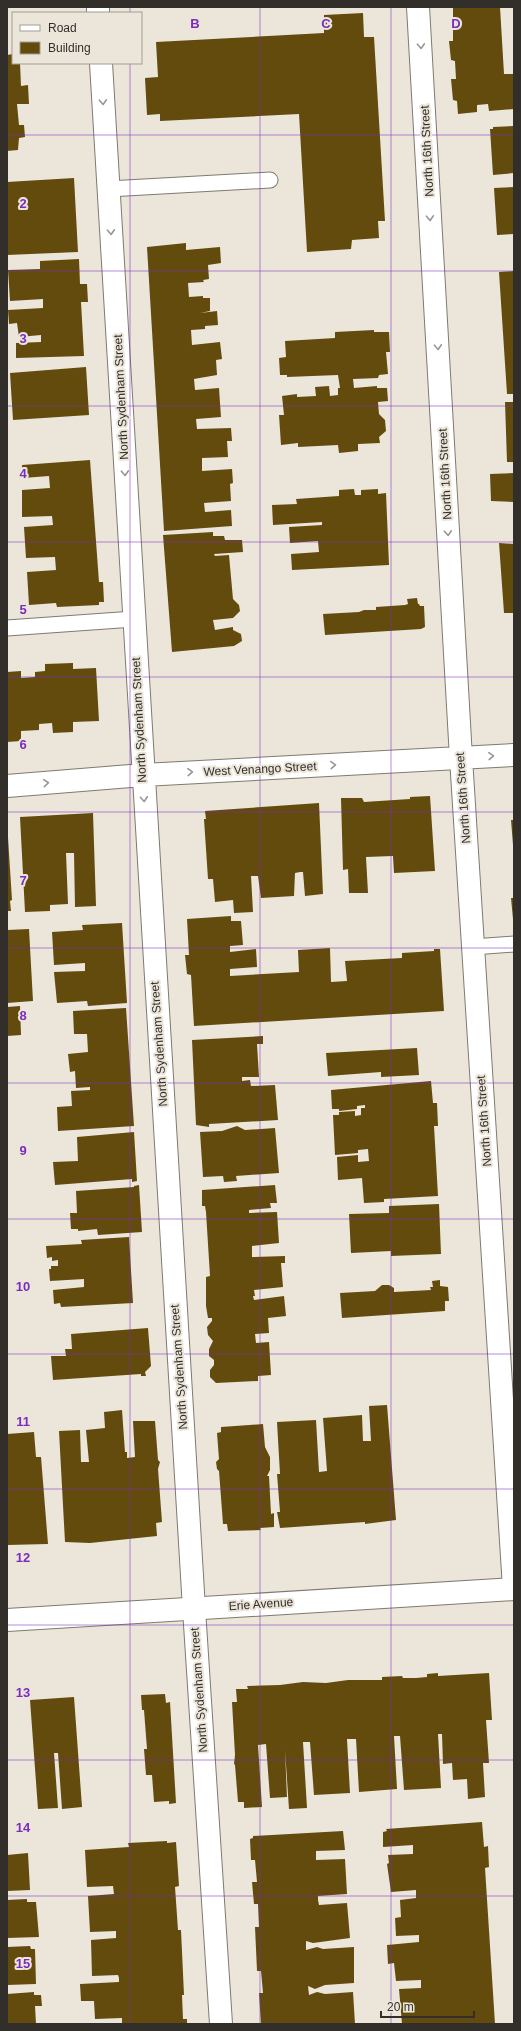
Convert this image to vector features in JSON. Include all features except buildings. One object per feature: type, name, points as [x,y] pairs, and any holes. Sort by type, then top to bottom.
[{"type":"street","name":"North 16th Street","points":[[418,7],[461,758],[514,1588]]},
{"type":"street","name":"North Sydenham Street","points":[[101,64],[194,1609],[221,2024]]},
{"type":"street","name":"West Venango Street","points":[[7,786],[143,775],[514,755]]},
{"type":"street","name":"Erie Avenue","points":[[7,1620],[514,1588]]},
{"type":"lane","points":[[108,189],[270,180]]},
{"type":"lane","points":[[7,628],[134,619]]},
{"type":"lane","points":[[473,948],[514,944]]}]
